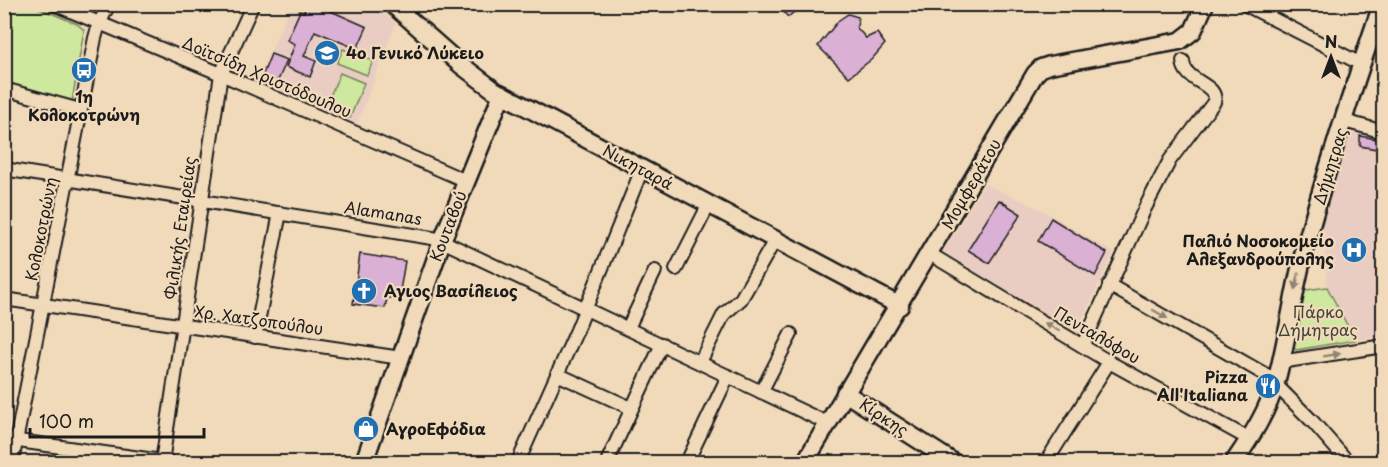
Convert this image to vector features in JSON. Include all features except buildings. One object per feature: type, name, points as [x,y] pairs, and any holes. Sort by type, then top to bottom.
[{"type":"street","name":"Δοϊτσίδη Χριστόδουλου","points":[[54,4],[466,181]]},
{"type":"street","name":"Κολοκοτρώνη","points":[[12,462],[10,440],[43,305],[80,110],[99,24],[109,4]]},
{"type":"street","name":"Φιλικής Εταιρείας","points":[[165,462],[221,74],[253,4]]},
{"type":"street","name":"Νικηταρά","points":[[392,4],[471,73],[502,94],[900,306]]},
{"type":"street","name":"Μομφεράτου","points":[[805,462],[900,306],[1035,74],[1041,68],[1050,65],[1180,41],[1193,31],[1205,4]]},
{"type":"street","points":[[1244,4],[1361,64]]},
{"type":"street","name":"Δήμητρας","points":[[1234,462],[1264,413],[1271,379],[1280,362],[1302,257],[1361,64],[1382,4]]},
{"type":"street","points":[[1083,345],[1109,285],[1170,160],[1215,98],[1213,92],[1187,74],[1183,69],[1183,61]]},
{"type":"street","points":[[4,89],[80,110]]},
{"type":"street","name":"Κουταβού","points":[[364,462],[442,241],[502,94]]},
{"type":"street","points":[[1344,121],[1383,132]]},
{"type":"street","name":"Alamanas","points":[[4,169],[442,241],[827,423]]},
{"type":"street","points":[[518,462],[586,308],[642,169]]},
{"type":"street","points":[[676,269],[708,204]]},
{"type":"street","points":[[255,337],[280,213]]},
{"type":"street","points":[[700,362],[724,314],[741,299],[775,240]]},
{"type":"street","name":"Πενταλόφου","points":[[930,254],[1109,362],[1249,439]]},
{"type":"street","points":[[628,328],[655,271]]},
{"type":"street","points":[[1109,285],[1271,379],[1348,462]]},
{"type":"street","name":"Χρ. Χατζοπούλου","points":[[4,299],[401,357]]},
{"type":"street","points":[[761,392],[791,334]]},
{"type":"street","points":[[607,462],[662,344]]},
{"type":"street","points":[[1280,362],[1383,346]]},
{"type":"street","points":[[1046,462],[1109,362]]},
{"type":"street","points":[[557,374],[631,408]]},
{"type":"street","points":[[687,462],[728,376]]},
{"type":"street","name":"Κίρκης","points":[[845,393],[953,462]]},
{"type":"street","points":[[10,440],[165,462]]},
{"type":"shaded area","name":"4ο Γενικό Λύκειο","points":[[291,5],[374,5],[396,23],[357,124],[321,109],[317,101],[304,95],[298,99],[257,82]]},
{"type":"shaded area","name":"Παλιό Νοσοκομείο Αλεξανδρούπολης","points":[[1353,130],[1383,138],[1383,336],[1355,340],[1327,287],[1322,212]]},
{"type":"shaded area","points":[[985,184],[1040,209],[1114,253],[1076,332],[943,252]]},
{"type":"green space","points":[[4,5],[32,5],[77,24],[84,30],[72,102],[5,84]]},
{"type":"green space","points":[[343,49],[373,61],[367,75],[337,63]]},
{"type":"green space","points":[[340,73],[364,83],[350,118],[325,108]]},
{"type":"green space","name":"Πάρκο Δήμητρας","points":[[1327,287],[1355,340],[1296,350],[1290,341],[1300,291]]},
{"type":"place","name":"4ο Γενικό Λύκειο","points":[[327,53]]},
{"type":"place","name":"1η Κολοκοτρώνη","points":[[84,70]]},
{"type":"place","name":"Παλιό Νοσοκομείο Αλεξανδρούπολης","points":[[1354,250]]},
{"type":"place","name":"Αγιος Βασίλειος","points":[[364,291]]},
{"type":"place","name":"Pizza All'Italiana","points":[[1268,386]]},
{"type":"place","name":"ΑγροΕφόδια","points":[[366,429]]}]
